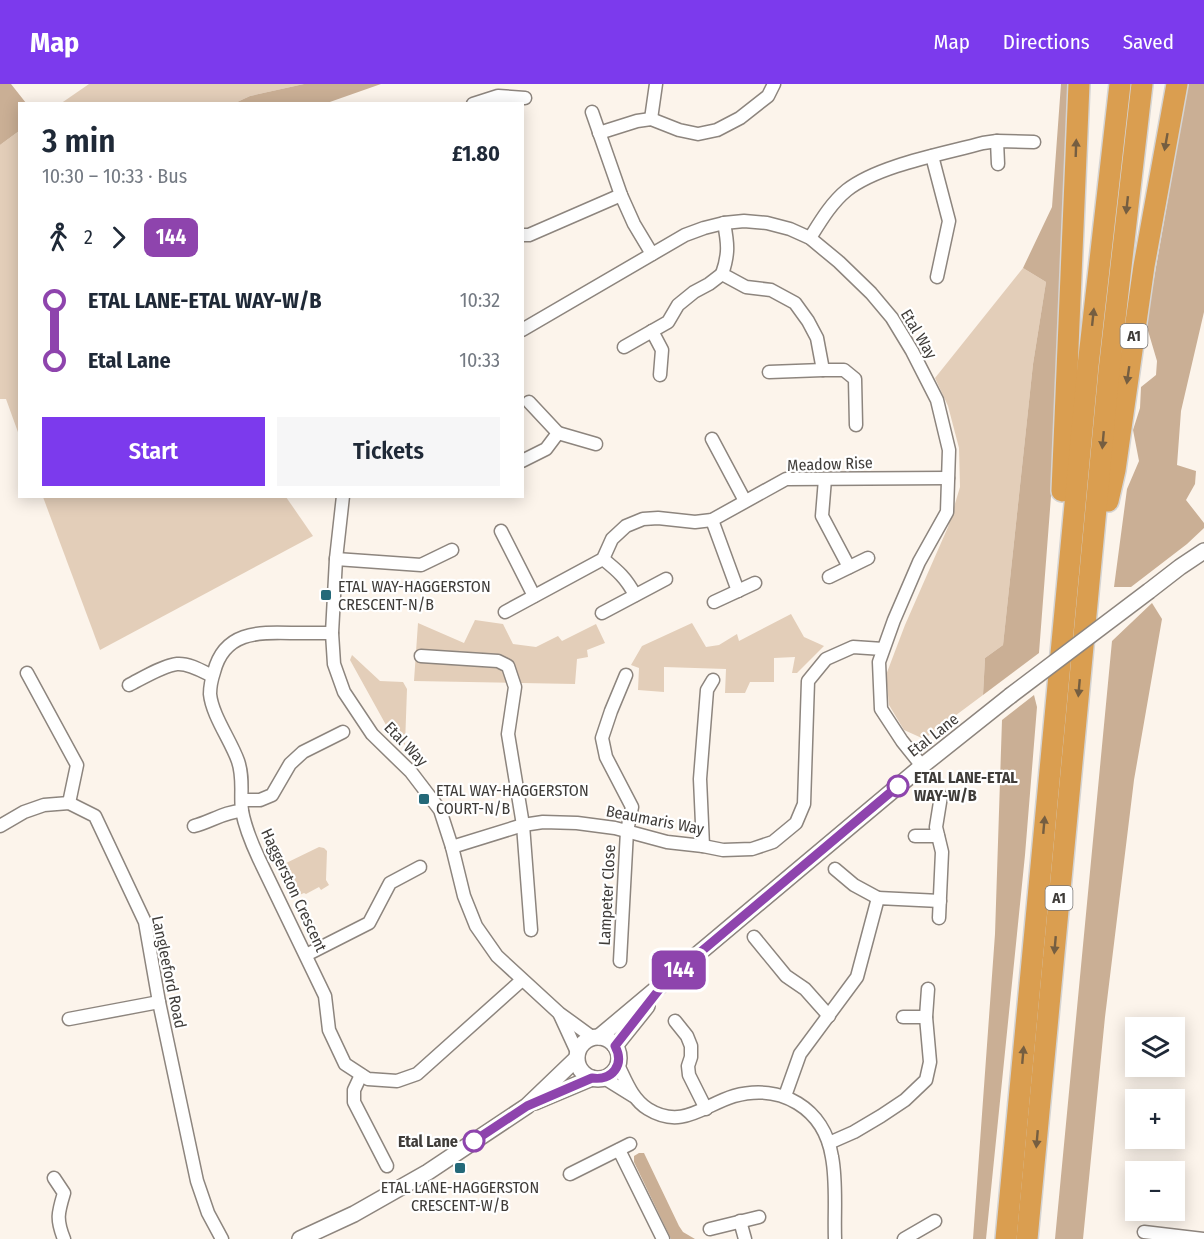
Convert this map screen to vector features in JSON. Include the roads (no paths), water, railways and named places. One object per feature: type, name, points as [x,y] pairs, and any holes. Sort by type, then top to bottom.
[{"type":"highway","name":"A1","points":[[1066,584],[1062,497],[1079,84]]},
{"type":"highway","name":"A1","points":[[1006,1239],[1066,584],[1120,84]]},
{"type":"highway","name":"A1","points":[[1027,1239],[1110,359],[1142,84]]},
{"type":"highway","name":"A1","points":[[1088,588],[1115,470],[1144,266],[1177,84]]},
{"type":"street","points":[[651,119],[656,84]]},
{"type":"street","points":[[599,133],[651,119],[678,130],[698,134],[717,130],[740,118],[768,96],[774,84]]},
{"type":"street","points":[[479,102],[498,96],[525,98]]},
{"type":"street","points":[[592,112],[621,195],[634,224],[652,254]]},
{"type":"street","points":[[810,238],[826,212],[846,191],[869,177],[932,156],[997,141],[1034,142]]},
{"type":"street","points":[[997,141],[998,164]]},
{"type":"street","points":[[932,156],[949,221],[937,277]]},
{"type":"street","points":[[524,235],[529,235],[621,195]]},
{"type":"street","name":"Etal Way","points":[[524,329],[685,235],[724,223],[744,221],[767,223],[790,229],[810,238],[839,261],[871,293],[892,318],[937,400],[949,450],[947,512],[919,562],[879,662],[881,709],[922,766]]},
{"type":"street","points":[[624,346],[668,322],[678,305],[722,274],[727,259],[728,240],[724,223]]},
{"type":"street","points":[[722,274],[746,287],[771,290],[795,303],[817,338],[823,370]]},
{"type":"street","points":[[652,331],[662,350],[660,375]]},
{"type":"street","points":[[769,372],[844,370],[855,379],[856,424]]},
{"type":"street","points":[[529,402],[558,434],[596,444]]},
{"type":"street","points":[[524,460],[546,448],[558,434]]},
{"type":"street","points":[[712,439],[745,501]]},
{"type":"street","name":"Meadow Rise","points":[[603,559],[612,539],[626,526],[643,519],[658,518],[695,522],[712,520],[786,479],[948,478]]},
{"type":"street","points":[[825,479],[822,516],[849,567]]},
{"type":"street","name":"Etal Way","points":[[343,498],[336,559],[332,633],[334,664],[344,692],[372,734],[411,772],[440,810],[464,896],[476,926],[497,956],[559,1013],[596,1037]]},
{"type":"street","points":[[712,520],[738,591]]},
{"type":"street","points":[[501,531],[534,596]]},
{"type":"street","points":[[336,559],[421,565],[452,550]]},
{"type":"street","name":"Etal Lane","points":[[596,1037],[665,982],[922,766],[1010,696],[1204,551]]},
{"type":"street","points":[[830,577],[868,558]]},
{"type":"street","points":[[505,612],[603,559],[629,583],[635,595]]},
{"type":"street","points":[[602,613],[666,579]]},
{"type":"street","points":[[714,602],[755,583]]},
{"type":"street","name":"Haggerston Crescent","points":[[332,633],[261,632],[243,637],[226,648],[216,661],[210,694],[216,716],[238,761],[242,775],[242,805],[250,838],[325,996],[329,1030],[345,1064],[361,1075]]},
{"type":"street","name":"Beaumaris Way","points":[[452,847],[523,825],[543,822],[577,823],[627,831],[667,842],[723,850],[752,849],[773,842],[796,823],[804,804],[808,681],[826,659],[835,655],[854,647],[883,649]]},
{"type":"street","points":[[421,656],[498,661],[508,666],[515,687],[508,734],[523,825],[531,930]]},
{"type":"street","points":[[129,685],[157,670],[176,664],[191,666],[212,676]]},
{"type":"street","points":[[0,826],[24,812],[44,805],[69,803],[77,765],[27,673]]},
{"type":"street","name":"Lampeter Close","points":[[620,961],[627,831],[632,807],[606,757],[602,738],[626,675]]},
{"type":"street","points":[[703,846],[700,779],[707,690],[714,680]]},
{"type":"street","points":[[194,826],[205,824],[236,811],[242,805],[272,795],[290,764],[303,752],[343,732]]},
{"type":"street","points":[[939,918],[942,852],[936,827],[941,796]]},
{"type":"street","name":"Langleeford Road","points":[[69,803],[95,816],[145,922],[159,1002],[197,1181],[208,1213],[222,1239]]},
{"type":"street","points":[[915,836],[938,836]]},
{"type":"street","points":[[306,955],[369,923],[390,884],[420,867]]},
{"type":"street","points":[[835,869],[854,885],[878,898],[940,901]]},
{"type":"street","points":[[784,1096],[800,1054],[857,977],[878,898]]},
{"type":"street","points":[[754,937],[786,976],[805,989],[829,1016]]},
{"type":"street","points":[[387,1166],[354,1102],[354,1090],[361,1075],[368,1079],[397,1081],[417,1074],[522,980]]},
{"type":"street","name":"Etal Lane","points":[[615,1046],[665,982]]},
{"type":"street","points":[[828,1143],[854,1132],[881,1116],[905,1100],[926,1080],[930,1062],[926,1017],[928,989]]},
{"type":"street","points":[[69,1018],[159,1002]]},
{"type":"street","name":"Etal Way","points":[[559,1013],[577,1056]]},
{"type":"street","points":[[903,1017],[926,1017]]},
{"type":"street","points":[[675,1021],[692,1046],[688,1066],[689,1075],[706,1109]]},
{"type":"street","points":[[300,1239],[394,1192],[527,1106],[577,1056],[583,1043],[596,1037],[608,1040],[615,1046],[619,1055],[618,1065],[613,1073],[527,1106]]},
{"type":"street","points":[[577,1056],[581,1071],[634,1096],[649,1110],[671,1117],[692,1115],[733,1096],[769,1093],[797,1102],[815,1117],[828,1143],[833,1167],[835,1239]]},
{"type":"street","points":[[618,1065],[634,1096]]},
{"type":"street","points":[[570,1174],[625,1147],[663,1239]]},
{"type":"street","points":[[54,1178],[64,1193],[59,1211],[59,1226],[64,1239]]},
{"type":"street","points":[[710,1229],[759,1217]]},
{"type":"street","points":[[740,1221],[744,1239]]},
{"type":"street","points":[[904,1239],[935,1221]]},
{"type":"street","points":[[1144,1232],[1203,1239]]},
{"type":"place","name":"ETAL WAY-HAGGERSTON CRESCENT-N/B","points":[[326,595]]},
{"type":"place","name":"ETAL LANE-ETAL WAY-W/B","points":[[898,786]]},
{"type":"place","name":"ETAL WAY-HAGGERSTON COURT-N/B","points":[[424,799]]},
{"type":"place","name":"Etal Lane","points":[[474,1141]]},
{"type":"place","name":"ETAL LANE-HAGGERSTON CRESCENT-W/B","points":[[460,1168]]}]
